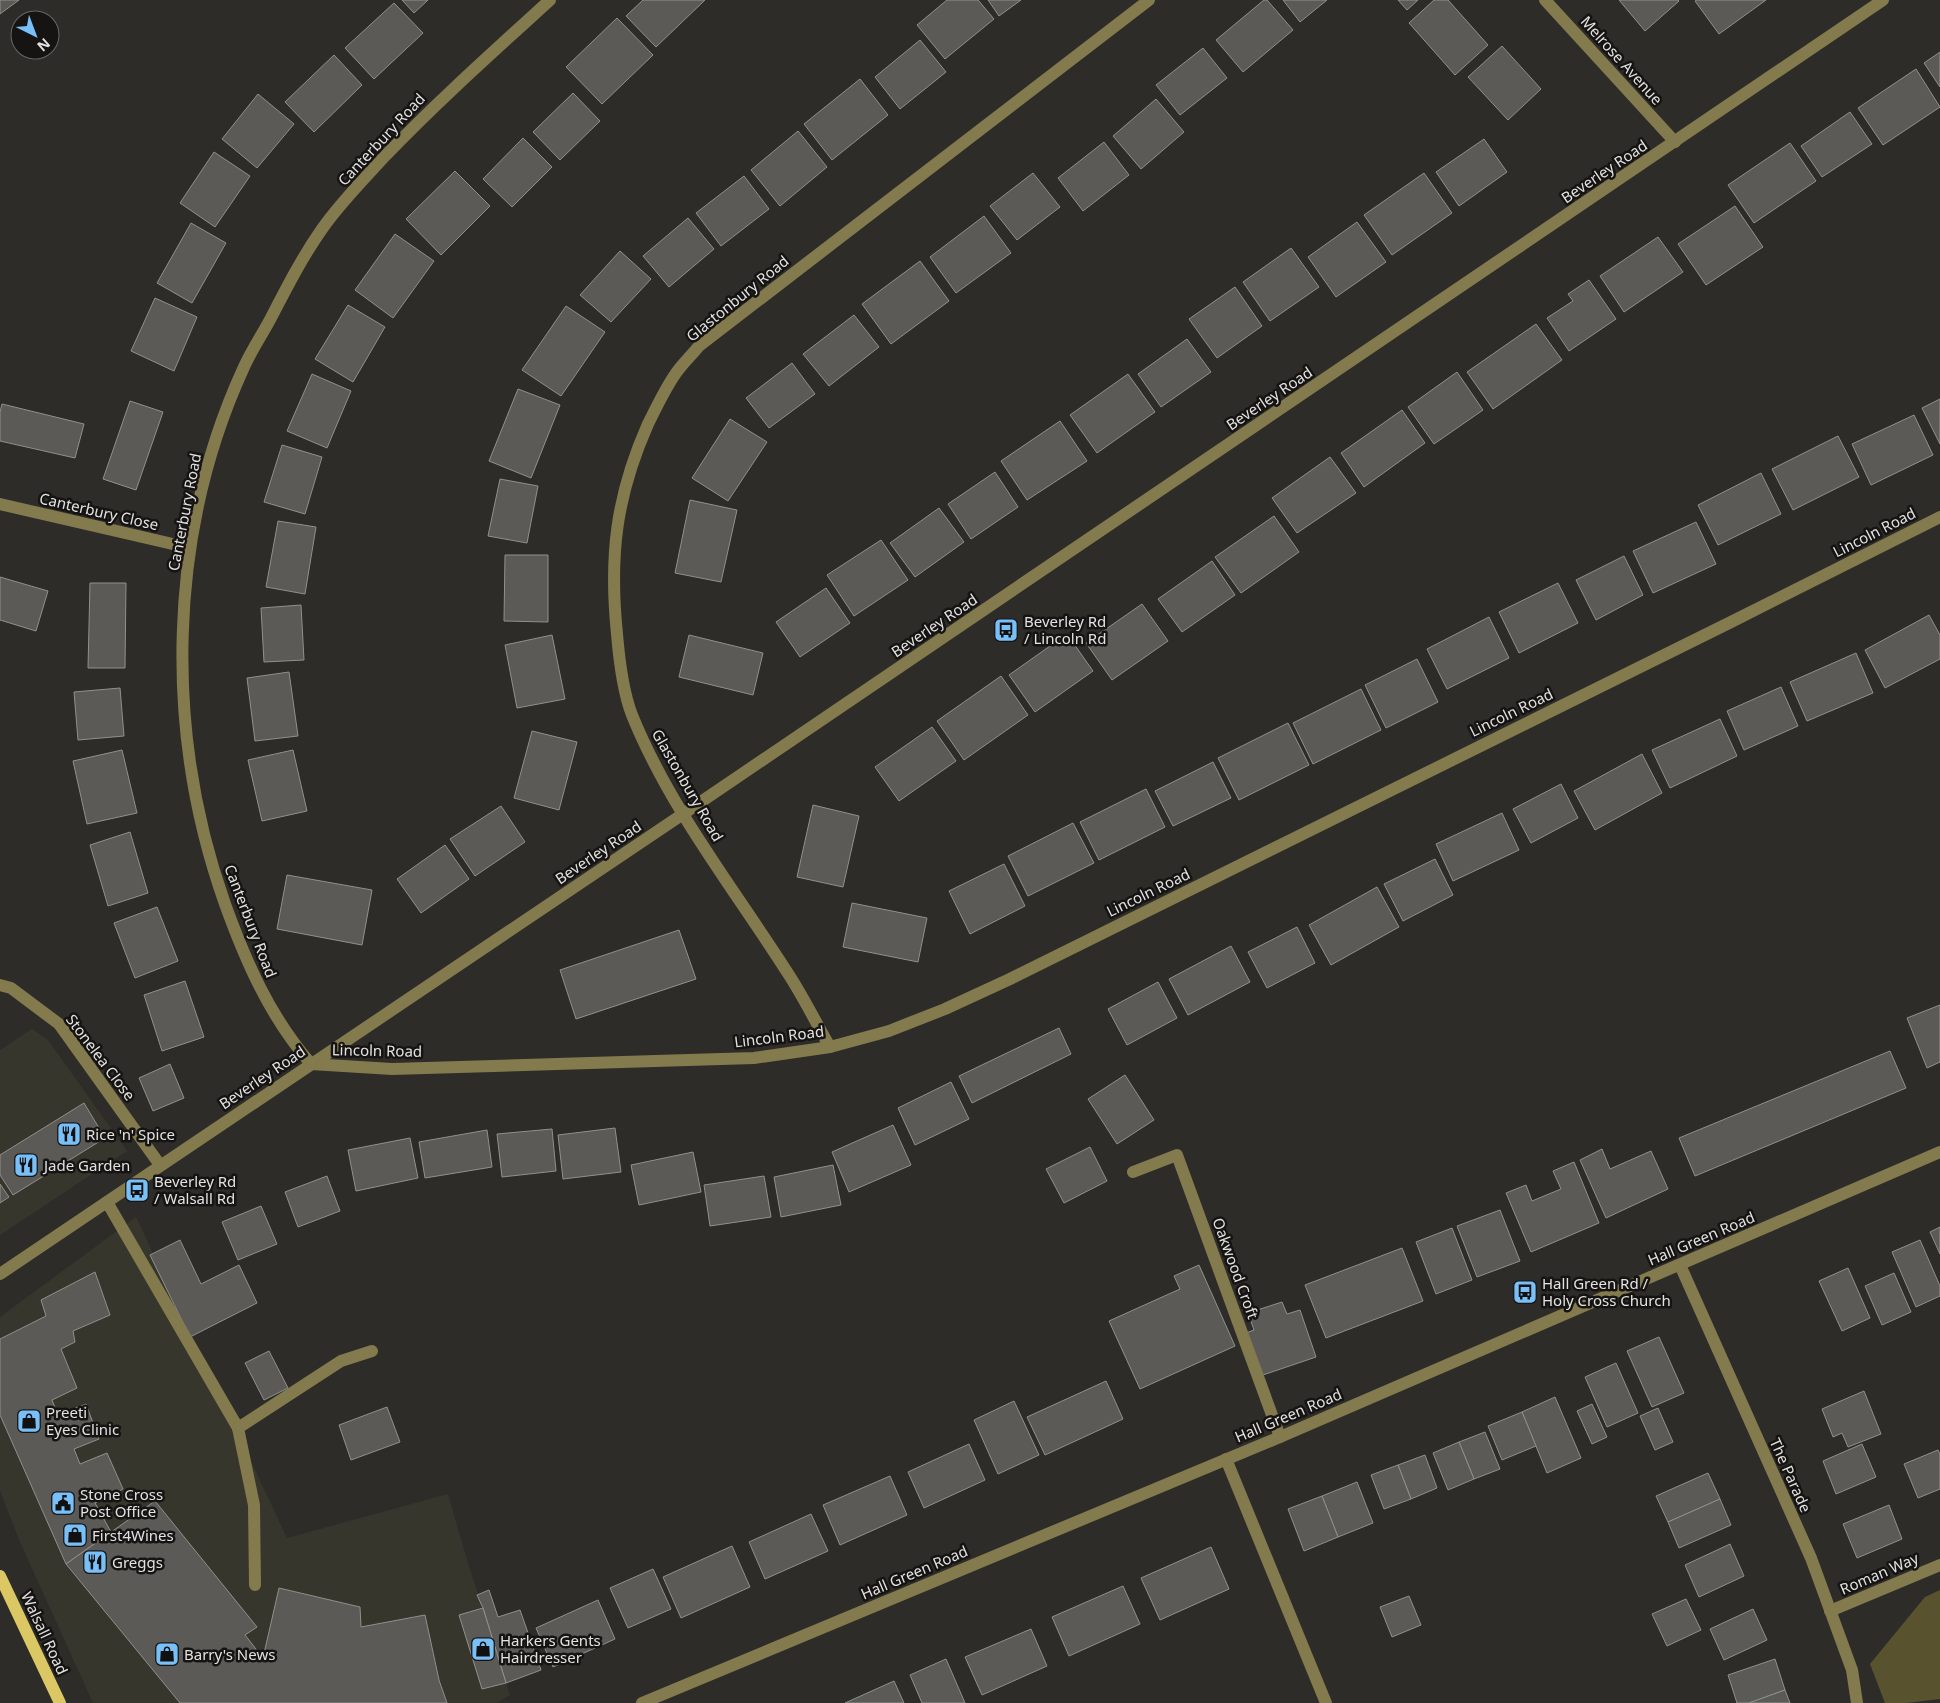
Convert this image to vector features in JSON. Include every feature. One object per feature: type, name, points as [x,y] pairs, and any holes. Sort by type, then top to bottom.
[{"type":"main road","name":"Walsall Road","points":[[0,1576],[60,1703]]},
{"type":"street","name":"Canterbury Road","points":[[311,1064],[292,1042],[262,994],[239,942],[216,879],[201,823],[189,755],[182,697],[184,609],[190,548],[206,472],[244,366],[322,228],[365,177],[426,113],[550,0]]},
{"type":"street","name":"Glastonbury Road","points":[[830,1047],[790,976],[683,814],[648,751],[630,712],[619,659],[613,597],[614,553],[620,503],[637,449],[662,396],[674,374],[699,346],[1149,0]]},
{"type":"street","name":"Melrose Avenue","points":[[1545,0],[1675,142]]},
{"type":"street","name":"Beverley Road","points":[[0,1274],[683,814],[1883,0]]},
{"type":"street","name":"Canterbury Close","points":[[0,504],[190,548]]},
{"type":"street","name":"Lincoln Road","points":[[311,1064],[392,1069],[754,1058],[830,1047],[889,1031],[945,1009],[1010,979],[1704,636],[1940,516]]},
{"type":"street","name":"Stonelea Close","points":[[0,985],[11,988],[59,1024],[160,1166]]},
{"type":"street","name":"Hall Green Road","points":[[644,1703],[1280,1437],[1940,1152]]},
{"type":"street","name":"Oakwood Croft","points":[[1133,1172],[1177,1155],[1280,1437]]},
{"type":"street","points":[[107,1202],[238,1428],[254,1505],[255,1585]]},
{"type":"street","name":"The Parade","points":[[1680,1265],[1811,1558],[1852,1670],[1857,1703]]},
{"type":"street","points":[[238,1428],[341,1361],[372,1351]]},
{"type":"street","points":[[1226,1459],[1326,1703]]},
{"type":"street","name":"Roman Way","points":[[1830,1611],[1940,1565]]},
{"type":"shaded area","points":[[32,1029],[48,1040],[127,1151],[0,1235],[0,1050]]},
{"type":"shaded area","points":[[136,1217],[287,1538],[448,1494],[510,1695],[496,1703],[93,1703],[20,1542],[0,1491],[0,1317]]},
{"type":"shaded area","points":[[1940,1590],[1940,1699],[1906,1703],[1885,1703],[1870,1664],[1925,1597]]},
{"type":"building","points":[[0,0],[19,0],[0,14]]},
{"type":"building","points":[[402,0],[428,0],[414,13]]},
{"type":"building","points":[[643,0],[705,0],[656,47],[626,16]]},
{"type":"building","points":[[947,0],[978,0],[994,19],[945,59],[917,25]]},
{"type":"building","points":[[988,0],[1021,0],[999,16]]},
{"type":"building","points":[[1264,0],[1267,0],[1293,30],[1243,72],[1216,40]]},
{"type":"building","points":[[1283,0],[1327,0],[1300,22]]},
{"type":"building","points":[[1398,0],[1418,0],[1407,10]]},
{"type":"building","points":[[1434,0],[1448,0],[1488,45],[1455,75],[1409,23]]},
{"type":"building","points":[[1619,0],[1678,0],[1679,1],[1645,31]]},
{"type":"building","points":[[1766,0],[1719,34],[1695,1]]},
{"type":"building","points":[[394,3],[423,33],[374,79],[345,48]]},
{"type":"building","points":[[617,18],[653,55],[602,104],[566,67]]},
{"type":"building","points":[[920,40],[946,72],[900,109],[875,77]]},
{"type":"building","points":[[1502,46],[1541,89],[1508,120],[1468,77]]},
{"type":"building","points":[[1203,48],[1227,78],[1180,115],[1156,85]]},
{"type":"building","points":[[1940,52],[1940,87],[1924,63]]},
{"type":"building","points":[[334,55],[362,85],[314,132],[285,102]]},
{"type":"building","points":[[1916,69],[1940,107],[1883,145],[1858,108]]},
{"type":"building","points":[[860,79],[888,115],[832,160],[804,124]]},
{"type":"building","points":[[573,93],[600,121],[560,160],[533,132]]},
{"type":"building","points":[[258,94],[294,124],[257,168],[222,139]]},
{"type":"building","points":[[1156,99],[1184,132],[1141,169],[1113,136]]},
{"type":"building","points":[[1850,112],[1872,144],[1822,177],[1801,146]]},
{"type":"building","points":[[798,131],[827,167],[780,206],[751,170]]},
{"type":"building","points":[[523,138],[552,167],[512,207],[483,179]]},
{"type":"building","points":[[1484,139],[1507,172],[1459,206],[1436,172]]},
{"type":"building","points":[[1104,142],[1129,175],[1083,211],[1058,178]]},
{"type":"building","points":[[1790,143],[1816,181],[1754,223],[1728,185]]},
{"type":"building","points":[[214,152],[250,176],[215,227],[180,203]]},
{"type":"building","points":[[455,171],[490,206],[441,255],[406,219]]},
{"type":"building","points":[[1033,173],[1060,207],[1017,240],[990,206]]},
{"type":"building","points":[[1424,173],[1452,213],[1392,255],[1364,215]]},
{"type":"building","points":[[744,176],[769,209],[721,246],[696,213]]},
{"type":"building","points":[[1735,206],[1763,247],[1706,285],[1678,244]]},
{"type":"building","points":[[984,216],[1011,253],[956,293],[930,257]]},
{"type":"building","points":[[688,218],[714,249],[669,287],[643,256]]},
{"type":"building","points":[[1357,222],[1386,262],[1336,297],[1308,257]]},
{"type":"building","points":[[191,223],[226,243],[192,303],[157,283]]},
{"type":"building","points":[[395,234],[434,261],[393,318],[355,290]]},
{"type":"building","points":[[1658,237],[1683,272],[1624,312],[1600,276]]},
{"type":"building","points":[[1291,248],[1319,287],[1270,321],[1243,282]]},
{"type":"building","points":[[620,251],[651,279],[611,322],[580,295]]},
{"type":"building","points":[[920,261],[949,301],[891,344],[862,304]]},
{"type":"building","points":[[1589,280],[1616,319],[1569,351],[1547,318],[1573,301],[1568,294]]},
{"type":"building","points":[[1235,287],[1262,326],[1217,358],[1189,319]]},
{"type":"building","points":[[155,298],[197,317],[174,371],[131,351]]},
{"type":"building","points":[[348,305],[385,327],[353,382],[315,359]]},
{"type":"building","points":[[566,306],[605,332],[561,396],[522,370]]},
{"type":"building","points":[[854,315],[879,347],[829,386],[803,354]]},
{"type":"building","points":[[1536,324],[1562,360],[1493,409],[1467,372]]},
{"type":"building","points":[[1187,339],[1211,372],[1161,407],[1138,374]]},
{"type":"building","points":[[792,363],[815,394],[769,428],[746,398]]},
{"type":"building","points":[[1457,372],[1483,410],[1434,444],[1408,407]]},
{"type":"building","points":[[312,374],[351,391],[327,448],[287,431]]},
{"type":"building","points":[[1128,374],[1155,412],[1097,453],[1070,415]]},
{"type":"building","points":[[518,389],[560,405],[531,478],[489,461]]},
{"type":"building","points":[[1940,399],[1940,444],[1922,408]]},
{"type":"building","points":[[130,401],[163,412],[136,490],[103,479]]},
{"type":"building","points":[[2,404],[84,424],[75,458],[0,441],[0,412]]},
{"type":"building","points":[[1402,410],[1425,443],[1364,487],[1341,453]]},
{"type":"building","points":[[1914,415],[1933,455],[1871,485],[1852,444]]},
{"type":"building","points":[[730,419],[767,442],[728,501],[692,478]]},
{"type":"building","points":[[1060,421],[1087,461],[1027,500],[1001,461]]},
{"type":"building","points":[[1838,436],[1859,477],[1793,510],[1772,469]]},
{"type":"building","points":[[282,445],[322,457],[305,514],[264,502]]},
{"type":"building","points":[[1330,457],[1356,493],[1297,533],[1272,498]]},
{"type":"building","points":[[995,472],[1018,507],[971,539],[948,504]]},
{"type":"building","points":[[1761,473],[1781,514],[1718,545],[1698,505]]},
{"type":"building","points":[[500,479],[538,486],[527,543],[488,536]]},
{"type":"building","points":[[690,500],[737,510],[721,582],[675,573]]},
{"type":"building","points":[[939,508],[964,542],[915,577],[890,543]]},
{"type":"building","points":[[1274,516],[1299,552],[1241,593],[1215,557]]},
{"type":"building","points":[[278,521],[316,527],[305,594],[266,587]]},
{"type":"building","points":[[1696,522],[1716,564],[1653,593],[1633,551]]},
{"type":"building","points":[[881,540],[908,580],[854,616],[827,575]]},
{"type":"building","points":[[505,555],[548,555],[548,622],[504,621]]},
{"type":"building","points":[[1624,556],[1643,595],[1596,620],[1576,580]]},
{"type":"building","points":[[1212,561],[1235,595],[1182,632],[1158,599]]},
{"type":"building","points":[[0,577],[48,591],[36,631],[0,620]]},
{"type":"building","points":[[90,583],[126,583],[125,668],[88,668]]},
{"type":"building","points":[[1558,583],[1578,623],[1519,653],[1499,612]]},
{"type":"building","points":[[826,588],[850,623],[800,657],[776,622]]},
{"type":"building","points":[[1142,604],[1168,641],[1112,680],[1086,643]]},
{"type":"building","points":[[301,605],[304,660],[264,662],[261,608]]},
{"type":"building","points":[[1929,615],[1940,635],[1940,659],[1885,688],[1865,650]]},
{"type":"building","points":[[1489,617],[1509,658],[1447,689],[1427,649]]},
{"type":"building","points":[[1067,634],[1093,671],[1035,712],[1009,675]]},
{"type":"building","points":[[552,635],[565,699],[517,708],[505,645]]},
{"type":"building","points":[[689,635],[763,653],[753,695],[679,677]]},
{"type":"building","points":[[1856,653],[1873,693],[1807,721],[1790,682]]},
{"type":"building","points":[[1417,659],[1438,702],[1386,728],[1365,685]]},
{"type":"building","points":[[289,672],[298,736],[255,741],[247,678]]},
{"type":"building","points":[[1001,676],[1028,715],[964,760],[937,721]]},
{"type":"building","points":[[1781,687],[1798,726],[1744,750],[1727,711]]},
{"type":"building","points":[[120,688],[124,736],[78,740],[74,692]]},
{"type":"building","points":[[1361,689],[1381,730],[1313,764],[1293,723]]},
{"type":"building","points":[[1720,719],[1737,756],[1670,788],[1652,750]]},
{"type":"building","points":[[1288,723],[1309,765],[1239,800],[1218,758]]},
{"type":"building","points":[[932,727],[956,761],[899,801],[875,767]]},
{"type":"building","points":[[532,731],[577,742],[559,810],[514,798]]},
{"type":"building","points":[[122,750],[137,813],[87,824],[73,761]]},
{"type":"building","points":[[293,750],[307,811],[262,821],[248,760]]},
{"type":"building","points":[[1642,754],[1662,793],[1595,830],[1574,791]]},
{"type":"building","points":[[1213,762],[1231,798],[1173,826],[1155,791]]},
{"type":"building","points":[[1561,784],[1578,818],[1531,843],[1513,809]]},
{"type":"building","points":[[1146,789],[1165,827],[1099,860],[1080,822]]},
{"type":"building","points":[[813,805],[859,816],[843,887],[797,877]]},
{"type":"building","points":[[501,806],[525,842],[475,876],[450,839]]},
{"type":"building","points":[[1502,813],[1519,850],[1453,881],[1436,844]]},
{"type":"building","points":[[1073,823],[1094,863],[1028,896],[1008,856]]},
{"type":"building","points":[[130,832],[148,893],[108,906],[90,845]]},
{"type":"building","points":[[445,845],[469,879],[421,913],[397,879]]},
{"type":"building","points":[[1435,859],[1453,895],[1403,921],[1384,884]]},
{"type":"building","points":[[1004,864],[1025,906],[970,934],[949,891]]},
{"type":"building","points":[[287,875],[372,890],[362,945],[277,929]]},
{"type":"building","points":[[1377,887],[1399,927],[1331,965],[1309,925]]},
{"type":"building","points":[[852,903],[927,918],[918,962],[843,947]]},
{"type":"building","points":[[157,907],[178,961],[135,978],[114,923]]},
{"type":"building","points":[[1297,927],[1315,963],[1267,988],[1248,952]]},
{"type":"building","points":[[679,930],[696,979],[576,1019],[560,970]]},
{"type":"building","points":[[1231,946],[1250,982],[1188,1015],[1169,979]]},
{"type":"building","points":[[185,981],[204,1037],[162,1051],[144,995]]},
{"type":"building","points":[[1158,982],[1177,1018],[1127,1045],[1108,1009]]},
{"type":"building","points":[[1940,1005],[1940,1062],[1927,1068],[1907,1018]]},
{"type":"building","points":[[1059,1028],[1071,1054],[972,1103],[959,1076]]},
{"type":"building","points":[[1890,1051],[1906,1088],[1695,1176],[1679,1138]]},
{"type":"building","points":[[170,1064],[184,1098],[153,1111],[139,1078]]},
{"type":"building","points":[[1125,1075],[1154,1120],[1117,1144],[1088,1099]]},
{"type":"building","points":[[951,1082],[969,1119],[915,1145],[898,1108]]},
{"type":"building","points":[[84,1103],[105,1138],[13,1195],[0,1175],[0,1155]]},
{"type":"building","points":[[893,1125],[911,1165],[849,1192],[832,1152]]},
{"type":"building","points":[[615,1128],[621,1172],[563,1179],[558,1135]]},
{"type":"building","points":[[552,1129],[556,1171],[502,1177],[497,1134]]},
{"type":"building","points":[[487,1130],[492,1167],[425,1178],[419,1142]]},
{"type":"building","points":[[410,1138],[418,1178],[356,1191],[348,1150]]},
{"type":"building","points":[[1090,1147],[1107,1181],[1064,1203],[1046,1169]]},
{"type":"building","points":[[1602,1149],[1610,1169],[1651,1151],[1668,1189],[1606,1218],[1580,1160]]},
{"type":"building","points":[[693,1152],[701,1192],[639,1205],[631,1165]]},
{"type":"building","points":[[1574,1162],[1599,1223],[1531,1252],[1506,1193],[1526,1185],[1532,1201],[1561,1189],[1553,1171]]},
{"type":"building","points":[[833,1165],[841,1205],[781,1217],[774,1177]]},
{"type":"building","points":[[327,1176],[340,1211],[298,1227],[285,1192]]},
{"type":"building","points":[[764,1176],[771,1217],[710,1226],[704,1185]]},
{"type":"building","points":[[0,1184],[9,1197],[0,1203]]},
{"type":"building","points":[[261,1206],[277,1244],[238,1260],[222,1222]]},
{"type":"building","points":[[1500,1210],[1520,1261],[1477,1277],[1457,1226]]},
{"type":"building","points":[[1940,1227],[1940,1254],[1930,1232]]},
{"type":"building","points":[[1452,1228],[1472,1280],[1436,1294],[1416,1242]]},
{"type":"building","points":[[180,1240],[201,1284],[239,1265],[257,1303],[190,1337],[150,1255]]},
{"type":"building","points":[[1920,1240],[1940,1286],[1940,1296],[1916,1307],[1892,1252]]},
{"type":"building","points":[[1402,1248],[1423,1301],[1326,1338],[1305,1285]]},
{"type":"building","points":[[1199,1265],[1235,1346],[1140,1389],[1109,1321],[1180,1289],[1174,1276]]},
{"type":"building","points":[[1848,1268],[1870,1318],[1842,1331],[1819,1281]]},
{"type":"building","points":[[95,1272],[110,1315],[73,1331],[75,1342],[61,1349],[77,1388],[52,1400],[58,1415],[86,1404],[99,1439],[74,1449],[80,1464],[107,1453],[123,1489],[95,1503],[111,1532],[66,1564],[0,1415],[0,1339],[46,1316],[41,1300]]},
{"type":"building","points":[[1894,1273],[1911,1312],[1882,1325],[1865,1286]]},
{"type":"building","points":[[1282,1302],[1287,1314],[1300,1310],[1316,1357],[1260,1376],[1246,1333],[1254,1330],[1248,1313]]},
{"type":"building","points":[[1659,1337],[1684,1393],[1652,1407],[1627,1351]]},
{"type":"building","points":[[269,1351],[288,1388],[264,1400],[245,1363]]},
{"type":"building","points":[[1616,1363],[1638,1413],[1607,1427],[1585,1377]]},
{"type":"building","points":[[1106,1381],[1123,1419],[1045,1455],[1027,1417]]},
{"type":"building","points":[[1864,1391],[1881,1434],[1848,1447],[1842,1433],[1833,1437],[1822,1409]]},
{"type":"building","points":[[1555,1397],[1581,1458],[1547,1473],[1522,1412]]},
{"type":"building","points":[[1014,1401],[1039,1455],[998,1474],[974,1420]]},
{"type":"building","points":[[1592,1404],[1607,1437],[1592,1444],[1577,1411]]},
{"type":"building","points":[[387,1407],[400,1442],[351,1460],[339,1425]]},
{"type":"building","points":[[1658,1408],[1673,1442],[1655,1450],[1640,1416]]},
{"type":"building","points":[[1522,1412],[1536,1446],[1502,1460],[1488,1426]]},
{"type":"building","points":[[1485,1432],[1500,1469],[1474,1479],[1459,1442]]},
{"type":"building","points":[[1459,1442],[1474,1479],[1448,1490],[1433,1453]]},
{"type":"building","points":[[969,1444],[985,1480],[924,1508],[908,1472]]},
{"type":"building","points":[[1862,1444],[1876,1477],[1836,1494],[1823,1461]]},
{"type":"building","points":[[1938,1450],[1940,1454],[1940,1489],[1918,1498],[1904,1464]]},
{"type":"building","points":[[1425,1455],[1437,1488],[1411,1499],[1398,1465]]},
{"type":"building","points":[[1398,1465],[1411,1499],[1384,1509],[1371,1475]]},
{"type":"building","points":[[1708,1473],[1720,1499],[1668,1522],[1656,1496]]},
{"type":"building","points":[[890,1476],[907,1515],[840,1545],[823,1505]]},
{"type":"building","points":[[1357,1482],[1373,1523],[1338,1537],[1322,1496]]},
{"type":"building","points":[[1322,1496],[1338,1537],[1304,1551],[1288,1509]]},
{"type":"building","points":[[1720,1499],[1731,1525],[1679,1548],[1668,1522]]},
{"type":"building","points":[[155,1501],[257,1627],[245,1635],[263,1658],[279,1588],[360,1607],[361,1627],[425,1615],[439,1680],[447,1703],[180,1703],[66,1564]]},
{"type":"building","points":[[1889,1505],[1902,1539],[1857,1558],[1843,1524]]},
{"type":"building","points":[[811,1514],[828,1551],[765,1579],[749,1542]]},
{"type":"building","points":[[1730,1544],[1744,1576],[1699,1597],[1685,1565]]},
{"type":"building","points":[[732,1546],[750,1587],[681,1618],[663,1577]]},
{"type":"building","points":[[1211,1547],[1229,1589],[1160,1620],[1141,1578]]},
{"type":"building","points":[[653,1569],[671,1609],[628,1628],[610,1588]]},
{"type":"building","points":[[1123,1586],[1140,1624],[1069,1656],[1052,1617]]},
{"type":"building","points":[[489,1590],[498,1617],[520,1610],[541,1670],[506,1683],[483,1608],[477,1595]]},
{"type":"building","points":[[1409,1596],[1421,1625],[1392,1637],[1380,1607]]},
{"type":"building","points":[[1686,1599],[1701,1630],[1667,1646],[1652,1614]]},
{"type":"building","points":[[598,1600],[615,1639],[553,1667],[536,1628]]},
{"type":"building","name":"Harkers Gents Hairdresser","points":[[483,1608],[506,1683],[482,1689],[459,1615]]},
{"type":"building","points":[[1753,1609],[1767,1640],[1724,1660],[1710,1629]]},
{"type":"building","points":[[1031,1629],[1047,1666],[982,1695],[965,1657]]},
{"type":"building","points":[[946,1659],[965,1703],[922,1703],[910,1675]]},
{"type":"building","points":[[1775,1659],[1785,1690],[1749,1703],[1737,1703],[1728,1675]]},
{"type":"building","points":[[894,1681],[904,1703],[845,1703]]},
{"type":"building","points":[[1785,1690],[1790,1703],[1749,1703]]},
{"type":"place","name":"Beverley Rd / Lincoln Rd","points":[[1006,630]]},
{"type":"place","name":"Rice 'n' Spice","points":[[69,1134]]},
{"type":"place","name":"Jade Garden","points":[[26,1165]]},
{"type":"place","name":"Beverley Rd / Walsall Rd","points":[[137,1190]]},
{"type":"place","name":"Hall Green Rd / Holy Cross Church","points":[[1525,1292]]},
{"type":"place","name":"Preeti Eyes Clinic","points":[[29,1421]]},
{"type":"place","name":"Stone Cross Post Office","points":[[63,1503]]},
{"type":"place","name":"First4Wines","points":[[75,1535]]},
{"type":"place","name":"Greggs","points":[[95,1562]]},
{"type":"place","name":"Harkers Gents Hairdresser","points":[[483,1649]]},
{"type":"place","name":"Barry's News","points":[[167,1654]]}]
